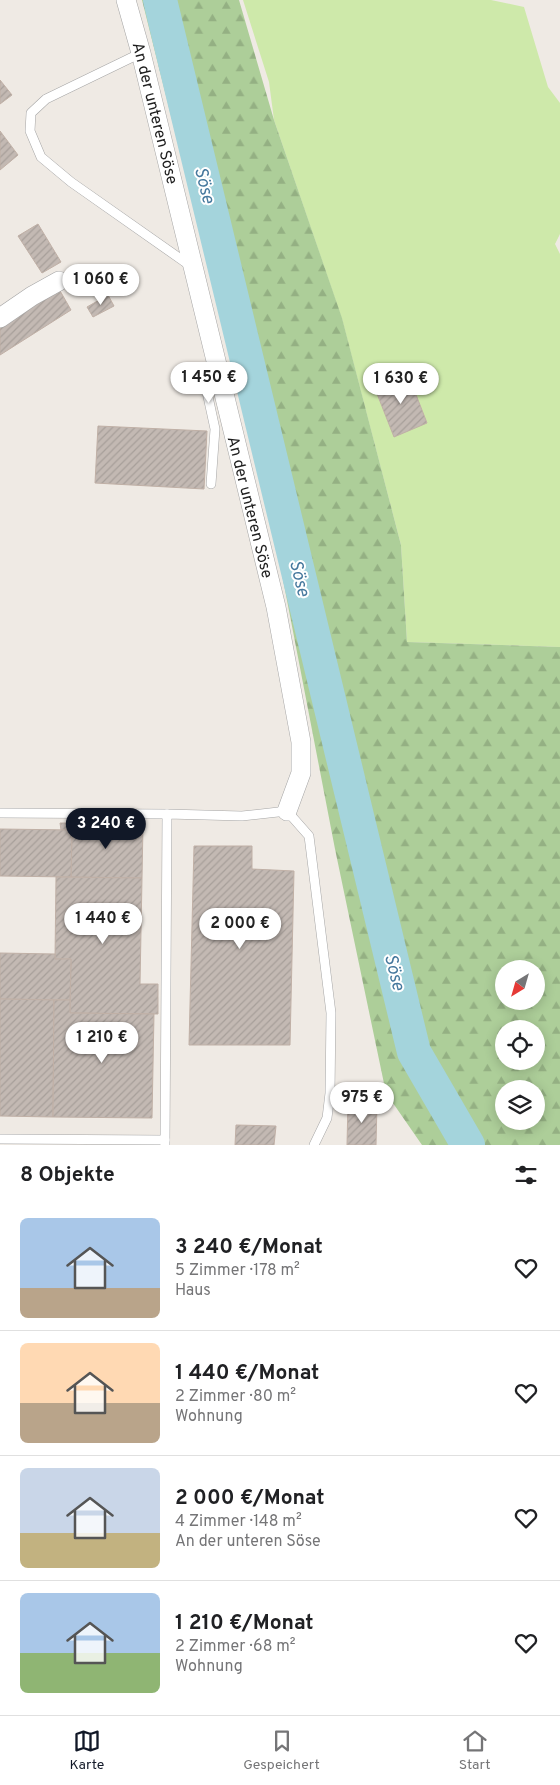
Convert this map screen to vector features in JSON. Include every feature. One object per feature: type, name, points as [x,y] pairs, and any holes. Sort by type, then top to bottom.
[{"type":"street","name":"An der unteren Söse","points":[[126,0],[141,53],[276,607],[301,742],[301,773],[287,811]]},
{"type":"street","points":[[0,318],[32,296],[59,281]]},
{"type":"lane","points":[[141,53],[46,98],[31,113],[30,131],[41,158],[71,182],[193,268]]},
{"type":"lane","points":[[211,484],[215,429],[202,369],[216,364]]},
{"type":"lane","points":[[0,813],[242,816],[287,811],[309,836],[331,1013],[328,1118],[314,1145]]},
{"type":"lane","points":[[0,1139],[165,1142],[167,814]]},
{"type":"green space","points":[[142,0],[239,0],[274,120],[342,318],[401,545],[407,642],[560,647],[560,1145],[422,1145],[386,1093],[335,849],[269,507]]},
{"type":"green space","points":[[243,0],[491,0],[524,7],[548,87],[560,103],[560,234],[555,244],[560,254],[560,647],[407,642],[401,545],[342,319],[274,120],[269,82]]},
{"type":"building","points":[[0,80],[12,95],[0,104]]},
{"type":"building","points":[[0,131],[18,155],[0,170]]},
{"type":"building","points":[[38,224],[61,262],[42,273],[18,236]]},
{"type":"building","points":[[59,289],[71,310],[0,355],[0,328]]},
{"type":"building","points":[[108,295],[114,306],[93,317],[87,307]]},
{"type":"building","points":[[408,374],[427,423],[394,437],[374,386]]},
{"type":"building","points":[[98,426],[207,431],[204,489],[95,483]]},
{"type":"building","points":[[60,823],[143,824],[142,878],[71,877],[72,830],[61,830]]},
{"type":"building","points":[[0,829],[72,830],[71,877],[0,876]]},
{"type":"building","points":[[194,846],[252,846],[252,869],[294,871],[290,1045],[189,1045]]},
{"type":"building","points":[[56,877],[142,878],[140,984],[158,984],[158,1014],[70,1013],[71,959],[55,959]]},
{"type":"building","points":[[0,953],[55,954],[55,959],[71,959],[70,1000],[0,999]]},
{"type":"building","points":[[0,999],[54,1000],[53,1117],[0,1116]]},
{"type":"building","points":[[54,1000],[70,1000],[70,1013],[154,1014],[152,1118],[53,1117]]},
{"type":"building","points":[[348,1102],[377,1103],[376,1145],[347,1145]]},
{"type":"building","points":[[236,1125],[276,1126],[274,1145],[235,1145]]},
{"type":"waterway","name":"Söse","points":[[160,0],[414,1052],[468,1145]]}]
